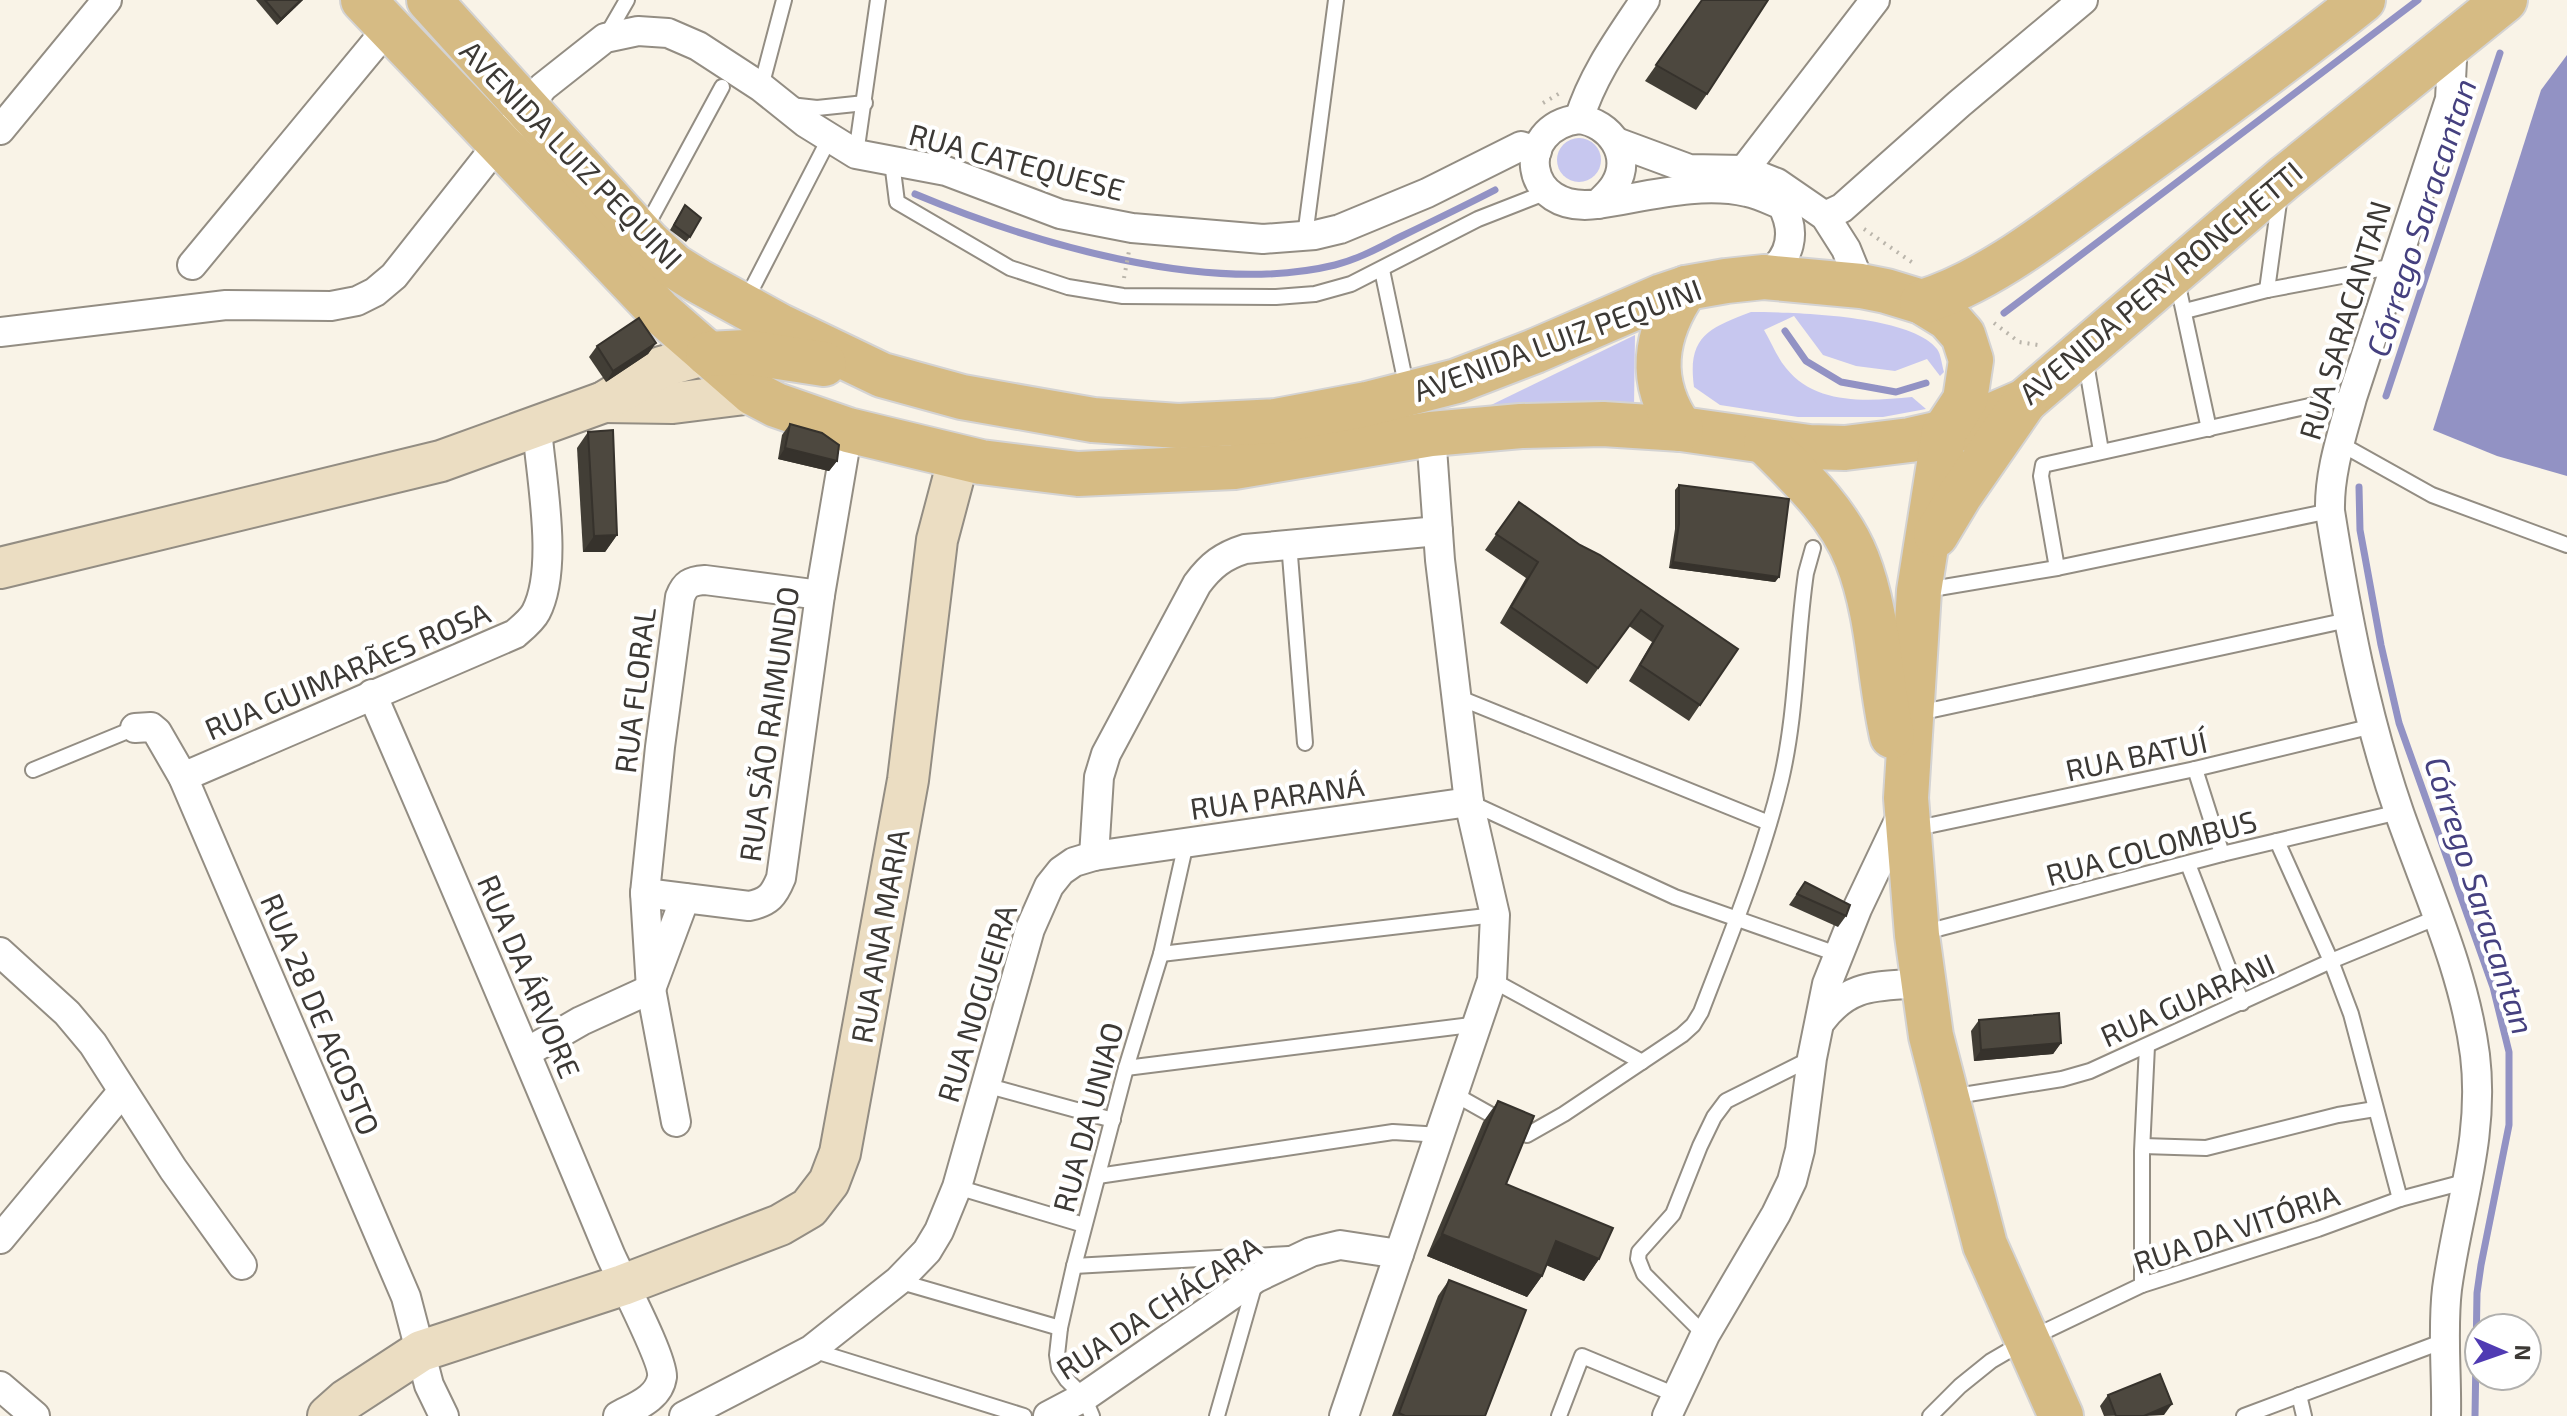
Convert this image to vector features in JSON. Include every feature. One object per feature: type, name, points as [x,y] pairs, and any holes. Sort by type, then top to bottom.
[{"type":"main road","name":"AVENIDA LUIZ PEQUINI","points":[[429,0],[525,109],[674,266],[742,306],[882,375],[962,397],[1093,420],[1178,426],[1276,421],[1367,404],[1457,381],[1535,351],[1635,306],[1686,288],[1764,277],[1886,291],[1922,302],[1953,322],[1963,335],[1971,360],[1965,400],[1944,432],[1922,576],[1910,715],[1907,811],[1915,917],[1903,985],[1931,1036],[1985,1245],[2052,1406]]},
{"type":"main road","points":[[1922,302],[1966,286],[2054,229],[2287,61],[2363,0]]},
{"type":"main road","name":"AVENIDA PERY RONCHETTI","points":[[1766,443],[1809,447],[1872,446],[1963,428],[2025,401],[2084,352],[2180,292],[2283,179],[2505,0]]},
{"type":"main road","name":"AVENIDA LUIZ PEQUINI","points":[[376,14],[659,311],[753,393],[776,405],[848,430],[959,457],[1078,474],[1234,467],[1431,434],[1521,426],[1603,424],[1681,429],[1766,443],[1816,494],[1856,556],[1868,593],[1887,714],[1907,811]]},
{"type":"main road","points":[[1681,429],[1663,401],[1659,351],[1669,316],[1686,288]]},
{"type":"main road","points":[[708,354],[772,354],[882,375]]},
{"type":"main road","points":[[1922,576],[1941,525],[2025,401]]},
{"type":"street","points":[[0,130],[107,0]]},
{"type":"street","points":[[1579,119],[1588,90],[1600,68],[1645,0]]},
{"type":"street","points":[[1744,170],[1875,0]]},
{"type":"street","points":[[1825,216],[1842,208],[2083,0]]},
{"type":"street","points":[[192,265],[376,14]]},
{"type":"street","name":"RUA CATEQUESE","points":[[8,325],[226,305],[331,306],[357,301],[375,292],[394,276],[543,87],[605,38],[638,31],[668,33],[698,46],[829,139],[856,154],[946,171],[1029,204],[1100,222],[1219,236],[1263,239],[1305,236],[1340,229],[1368,218],[1427,193],[1521,146],[1537,151]]},
{"type":"street","name":"RUA SARACANTAN","points":[[2446,1416],[2444,1341],[2447,1292],[2474,1154],[2478,1110],[2475,1056],[2460,979],[2399,812],[2373,726],[2348,620],[2330,511],[2332,474],[2352,398],[2450,99],[2453,41]]},
{"type":"street","points":[[1598,204],[1617,183],[1621,155],[1616,142],[1601,125],[1579,119],[1568,121],[1548,132],[1537,151],[1537,173],[1547,192],[1565,204],[1598,204],[1686,191],[1725,189],[1748,192],[1782,205],[1789,222],[1790,245],[1781,264],[1764,277]]},
{"type":"street","points":[[1616,142],[1689,169],[1744,170],[1777,183],[1825,216],[1846,249],[1861,286]]},
{"type":"street","points":[[0,568],[441,461],[604,402],[661,367],[708,354]]},
{"type":"street","points":[[604,402],[673,403],[753,393]]},
{"type":"street","name":"RUA GUIMARÃES ROSA","points":[[183,777],[515,634],[536,614],[546,585],[548,558],[537,428]]},
{"type":"street","name":"RUA SÃO RAIMUNDO","points":[[645,893],[749,906],[763,903],[774,895],[781,878],[820,595],[848,430]]},
{"type":"street","points":[[1344,1416],[1492,980],[1495,915],[1469,802],[1455,696],[1431,434]]},
{"type":"street","name":"RUA ANA MARIA","points":[[328,1416],[346,1400],[421,1351],[623,1285],[780,1225],[809,1208],[829,1182],[840,1153],[908,780],[937,540],[959,457]]},
{"type":"street","points":[[1094,856],[1099,777],[1106,754],[1209,567],[1227,555],[1245,549],[1438,531]]},
{"type":"street","name":"RUA FLORAL","points":[[645,893],[660,747],[684,586],[692,581],[705,580],[820,595]]},
{"type":"street","name":"RUA DA ÁRVORE","points":[[372,694],[527,1052],[623,1285],[660,1362],[662,1376],[659,1387],[649,1399],[618,1416]]},
{"type":"street","name":"RUA 28 DE AGOSTO","points":[[135,728],[143,726],[157,732],[183,777],[406,1297],[429,1385],[444,1416]]},
{"type":"street","name":"RUA PARANÁ","points":[[1094,856],[1469,802]]},
{"type":"street","points":[[1672,1406],[1705,1335],[1792,1181],[1800,1150],[1812,1058],[1827,984],[1857,909],[1907,811]]},
{"type":"street","name":"RUA NOGUEIRA","points":[[684,1416],[811,1350],[898,1281],[927,1251],[957,1187],[1030,929],[1049,886],[1061,871],[1074,862],[1094,856]]},
{"type":"street","points":[[645,893],[651,989],[676,1122]]},
{"type":"street","points":[[1903,985],[1862,971],[1854,956],[1852,930],[1857,909],[1880,895],[1899,894],[1915,917]]},
{"type":"street","points":[[527,1052],[581,1021],[651,989],[685,898]]},
{"type":"street","points":[[0,952],[67,1013],[93,1044],[122,1092],[242,1265]]},
{"type":"street","points":[[1821,1021],[1845,995],[1903,985]]},
{"type":"street","points":[[0,1239],[122,1092]]},
{"type":"street","name":"RUA DA CHÁCARA","points":[[1048,1416],[1088,1407],[1256,1278],[1311,1252],[1340,1245],[1399,1254]]},
{"type":"street","points":[[0,1386],[35,1416]]},
{"type":"lane","points":[[605,38],[627,0]]},
{"type":"lane","points":[[784,0],[769,94],[794,106],[817,108],[865,103]]},
{"type":"lane","points":[[856,154],[878,0]]},
{"type":"lane","points":[[1305,236],[1336,0]]},
{"type":"lane","points":[[642,235],[722,87]]},
{"type":"lane","points":[[742,306],[829,139]]},
{"type":"lane","points":[[892,162],[897,202],[1010,268],[1068,287],[1123,296],[1296,296],[1334,290],[1382,270],[1478,219],[1547,192]]},
{"type":"lane","points":[[2267,290],[2283,179]]},
{"type":"lane","points":[[2209,429],[2180,292],[2267,290],[2395,266]]},
{"type":"lane","points":[[1382,270],[1407,394]]},
{"type":"lane","points":[[2084,352],[2101,451]]},
{"type":"lane","points":[[2057,568],[2041,469],[2047,462],[2352,398]]},
{"type":"lane","points":[[2339,443],[2432,495],[2567,545]]},
{"type":"lane","points":[[1922,576],[2057,568],[2330,511]]},
{"type":"lane","points":[[1289,543],[1305,743]]},
{"type":"lane","points":[[1454,1094],[1527,1135],[1564,1114],[1693,1025],[1701,1012],[1736,918],[1781,778],[1789,732],[1801,607],[1813,548]]},
{"type":"lane","points":[[1910,715],[2348,620]]},
{"type":"lane","points":[[1455,696],[1769,823]]},
{"type":"lane","name":"RUA BATUÍ","points":[[1907,811],[2195,769],[2373,726]]},
{"type":"lane","points":[[33,770],[135,728]]},
{"type":"lane","points":[[2195,769],[2222,854]]},
{"type":"lane","points":[[1469,802],[1704,909],[1837,954]]},
{"type":"lane","name":"RUA COLOMBUS","points":[[1915,917],[2188,864],[2399,812]]},
{"type":"lane","points":[[2277,841],[2331,961],[2365,1061],[2400,1199]]},
{"type":"lane","name":"RUA DA UNIAO","points":[[1088,1407],[1059,1368],[1060,1328],[1126,1068],[1161,954],[1186,843]]},
{"type":"lane","points":[[2188,864],[2242,1003]]},
{"type":"lane","points":[[1161,954],[1495,915]]},
{"type":"lane","name":"RUA GUARANI","points":[[1947,1097],[2062,1079],[2090,1071],[2331,961],[2438,917]]},
{"type":"lane","points":[[1492,980],[1642,1062]]},
{"type":"lane","points":[[1126,1068],[1479,1024]]},
{"type":"lane","points":[[2142,1285],[2147,1046]]},
{"type":"lane","points":[[1705,1335],[1644,1274],[1638,1259],[1639,1252],[1673,1214],[1700,1146],[1726,1101],[1812,1058]]},
{"type":"lane","points":[[985,1085],[1113,1120]]},
{"type":"lane","points":[[2143,1146],[2206,1148],[2338,1115],[2375,1109]]},
{"type":"lane","points":[[1098,1176],[1393,1132],[1441,1135]]},
{"type":"lane","name":"RUA DA VITÓRIA","points":[[1930,1416],[1991,1361],[2027,1340],[2142,1285],[2318,1229],[2400,1199],[2468,1181]]},
{"type":"lane","points":[[957,1187],[1084,1225]]},
{"type":"lane","points":[[1074,1266],[1311,1252]]},
{"type":"lane","points":[[1217,1416],[1256,1278]]},
{"type":"lane","points":[[898,1281],[1060,1328]]},
{"type":"lane","points":[[2244,1416],[2444,1341]]},
{"type":"lane","points":[[811,1350],[1024,1416]]},
{"type":"lane","points":[[1559,1416],[1582,1356],[1672,1406]]},
{"type":"lane","points":[[2299,1395],[2304,1416]]},
{"type":"path","points":[[1125,274],[1129,251]]},
{"type":"shaded area","points":[[2567,55],[2567,476],[2497,456],[2433,430],[2541,90]]},
{"type":"shaded area","points":[[1579,138],[1595,144],[1601,160],[1595,176],[1579,182],[1563,176],[1557,160],[1563,144]]},
{"type":"shaded area","points":[[1751,312],[1850,318],[1903,329],[1924,338],[1937,349],[1944,372],[1940,376],[1927,359],[1895,371],[1856,366],[1823,355],[1794,316],[1764,330],[1783,364],[1798,380],[1812,389],[1844,398],[1878,400],[1912,397],[1926,409],[1883,417],[1798,417],[1720,405],[1694,387],[1694,356],[1704,336],[1713,329]]},
{"type":"shaded area","points":[[1635,335],[1634,407],[1489,406]]},
{"type":"building","points":[[265,0],[301,0],[281,19]]},
{"type":"building","points":[[1702,0],[1768,0],[1707,94],[1656,65]]},
{"type":"building","points":[[685,205],[701,218],[690,237],[674,225]]},
{"type":"building","points":[[639,318],[656,343],[613,371],[597,346]]},
{"type":"building","points":[[790,424],[822,433],[839,445],[837,461],[785,448]]},
{"type":"building","points":[[613,430],[617,535],[594,536],[588,432]]},
{"type":"building","points":[[1679,485],[1789,499],[1779,577],[1673,562],[1679,524]]},
{"type":"building","points":[[1519,502],[1738,649],[1700,705],[1640,665],[1663,626],[1641,610],[1598,668],[1511,607],[1538,562],[1496,534]]},
{"type":"building","points":[[1805,882],[1850,905],[1846,916],[1797,894]]},
{"type":"building","points":[[2059,1013],[2061,1043],[1981,1050],[1979,1020]]},
{"type":"building","points":[[1498,1101],[1534,1116],[1506,1184],[1613,1228],[1599,1259],[1556,1241],[1542,1276],[1442,1234]]},
{"type":"building","points":[[1449,1280],[1526,1310],[1485,1416],[1405,1416],[1399,1413]]},
{"type":"building","points":[[2160,1374],[2172,1404],[2144,1416],[2116,1416],[2108,1395]]},
{"type":"waterway","points":[[2004,313],[2418,0]]},
{"type":"waterway","name":"Córrego Saracantan","points":[[2386,396],[2500,53]]},
{"type":"waterway","points":[[915,194],[1012,230],[1121,260],[1232,274],[1285,273],[1335,265],[1369,252],[1495,190]]},
{"type":"waterway","points":[[1785,331],[1806,361],[1841,382],[1896,392],[1926,383]]},
{"type":"waterway","name":"Córrego Saracantan","points":[[2359,487],[2360,530],[2399,723],[2493,987],[2509,1052],[2509,1125],[2477,1293],[2475,1416]]}]
